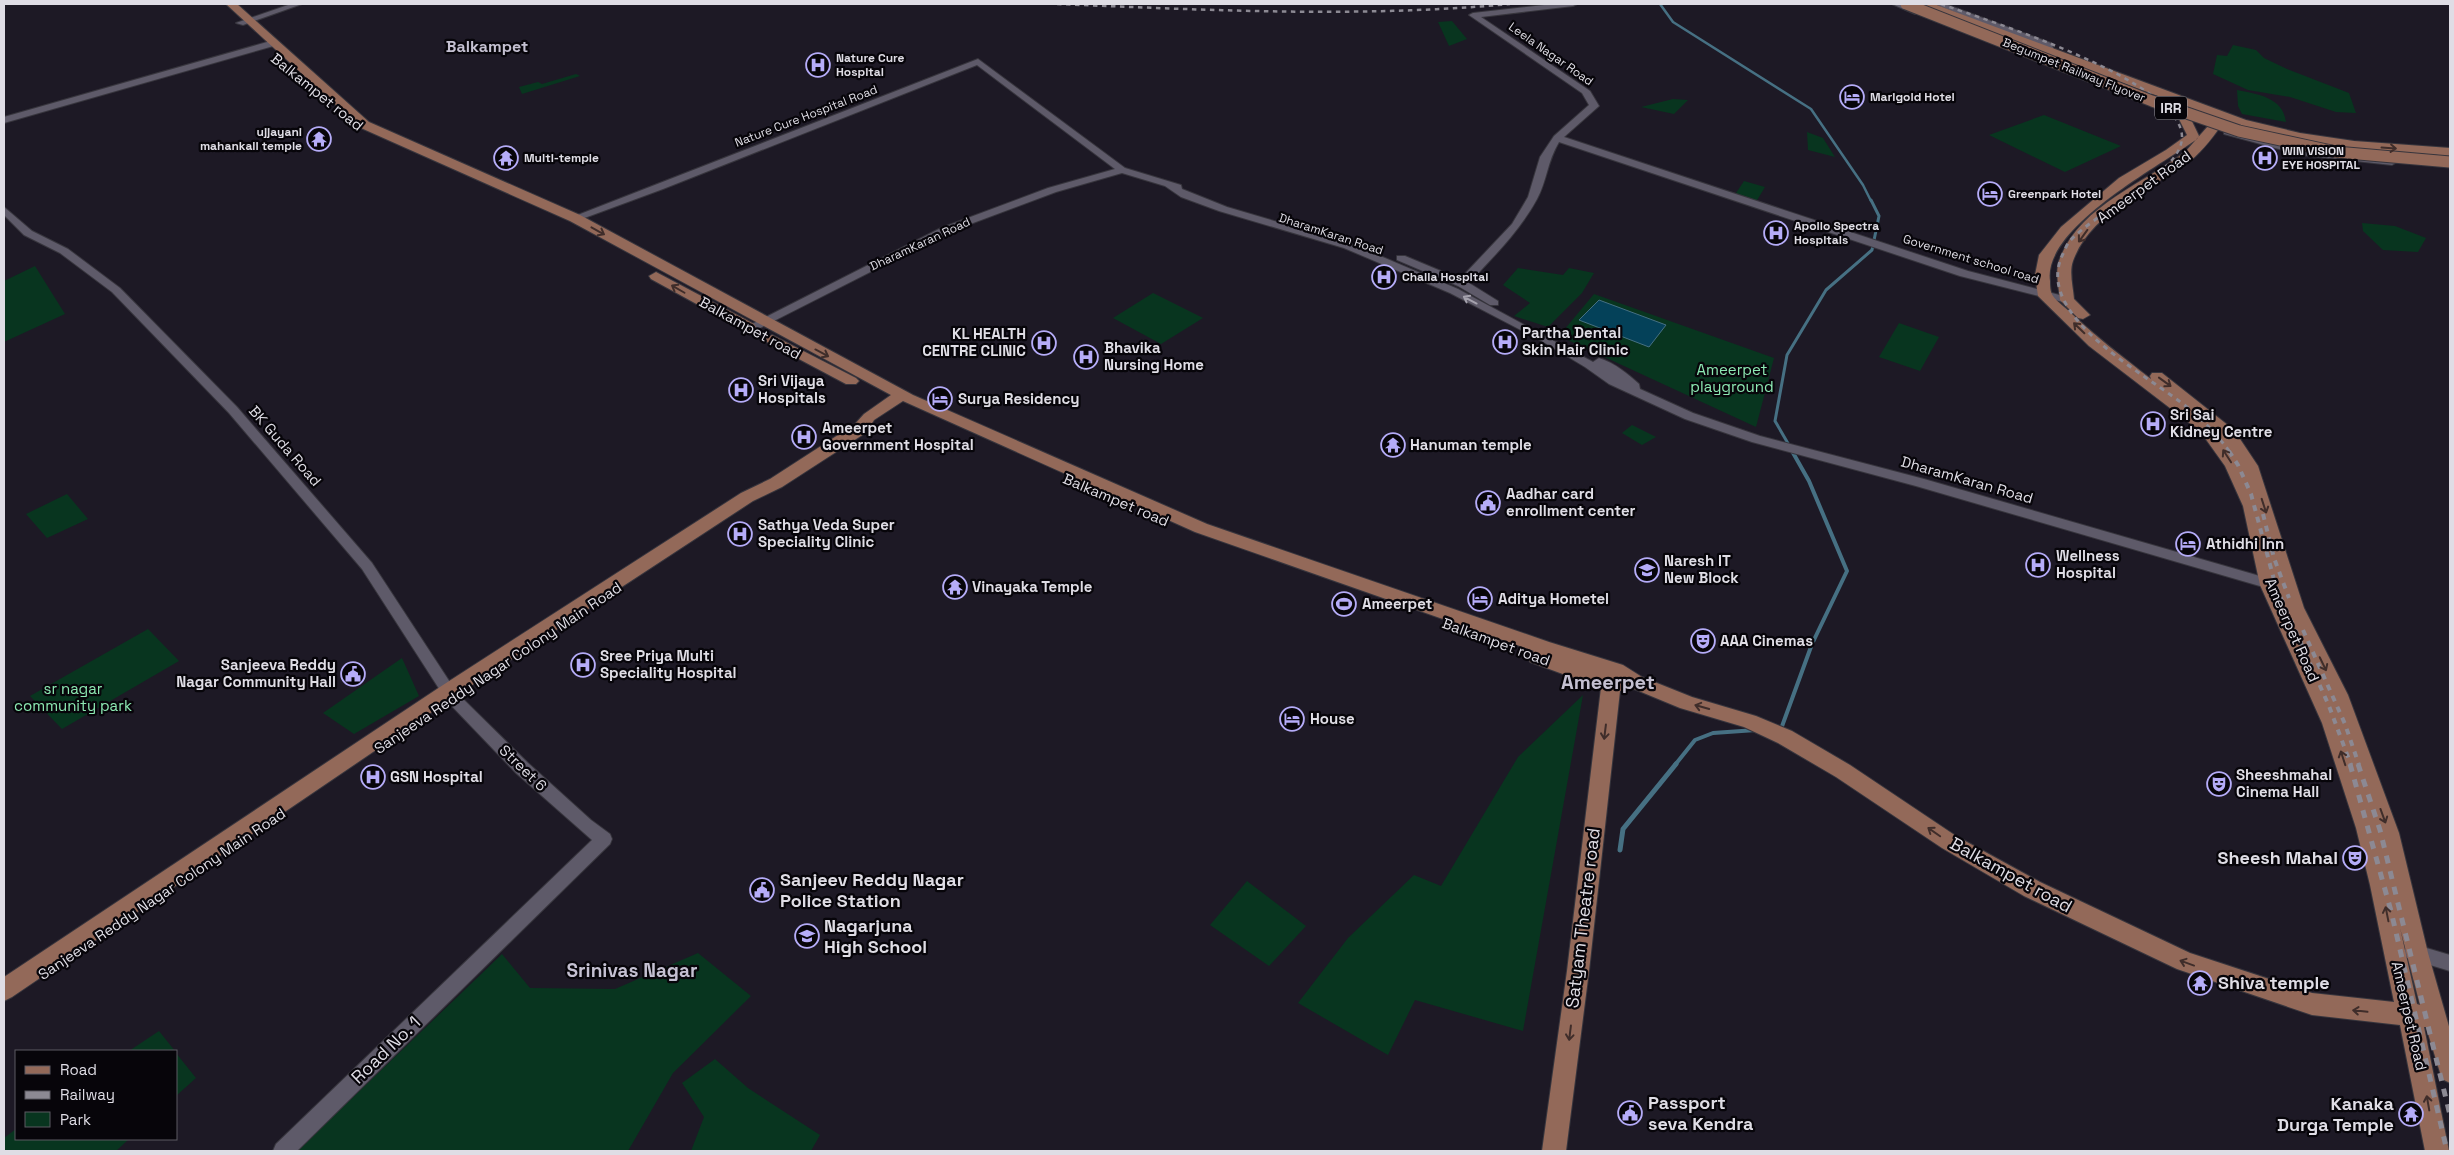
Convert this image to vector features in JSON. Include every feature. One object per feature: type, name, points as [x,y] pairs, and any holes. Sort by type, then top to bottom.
[{"type":"main road","name":"Balkampet road","points":[[220,4],[245,22]]},
{"type":"main road","name":"Balkampet road","points":[[231,4],[267,45],[357,128],[562,222],[714,310],[758,325]]},
{"type":"main road","name":"Begumpet Railway Flyover","points":[[1906,4],[2152,101],[2239,131],[2330,152],[2450,162]]},
{"type":"main road","name":"IRR","points":[[1916,4],[2163,100],[2176,107],[2183,118]]},
{"type":"main road","name":"Begumpet Railway Flyover","points":[[1925,4],[2052,54]]},
{"type":"main road","name":"Balkampet road","points":[[267,45],[365,125],[575,218],[758,325],[812,362],[1202,528],[1543,647],[1613,677],[1634,682],[1687,703],[1749,721],[1785,737],[1860,782],[1949,842],[2032,889],[2185,962],[2312,1004],[2371,1012],[2409,1013],[2435,1017]]},
{"type":"main road","name":"IRR","points":[[2052,54],[2217,122],[2354,145],[2450,152]]},
{"type":"main road","name":"Ameerpet Road","points":[[2183,118],[2193,136],[2170,153],[2123,181],[2099,200],[2066,230],[2046,255],[2042,275],[2045,296],[2094,343],[2206,427],[2232,464],[2251,506],[2279,587],[2332,723],[2366,828],[2381,885],[2399,979],[2416,1040],[2437,1151]]},
{"type":"main road","name":"Ameerpet Road","points":[[2217,122],[2206,140],[2184,159],[2116,204],[2084,233],[2066,262],[2066,300],[2108,340],[2177,390],[2228,434],[2250,466],[2265,507],[2279,587],[2296,608],[2339,695],[2389,833],[2417,953],[2450,1071]]},
{"type":"main road","points":[[2354,145],[2365,160]]},
{"type":"main road","name":"Sanjeeva Reddy Nagar Colony Main Road","points":[[4,990],[451,694],[753,502],[769,488],[861,428],[877,420],[900,399]]},
{"type":"main road","name":"Satyam Theatre road","points":[[1554,1151],[1613,677]]},
{"type":"main road","name":"Sanjeeva Reddy Nagar Colony Main Road","points":[[4,1000],[451,694]]},
{"type":"street","points":[[245,22],[298,4]]},
{"type":"street","points":[[1476,15],[1483,12],[1541,4]]},
{"type":"street","points":[[1476,15],[1574,4]]},
{"type":"street","points":[[1896,4],[2183,118],[2217,122]]},
{"type":"street","points":[[1938,4],[2048,45],[2052,54]]},
{"type":"street","name":"Leela Nagar Road","points":[[1476,15],[1586,91],[1594,106],[1557,138]]},
{"type":"street","points":[[4,120],[267,45]]},
{"type":"street","name":"Nature Cure Hospital Road","points":[[575,218],[660,187],[978,62],[1122,170]]},
{"type":"street","name":"IRR","points":[[2217,122],[2290,150],[2365,160],[2450,166]]},
{"type":"street","points":[[1462,284],[1516,226],[1533,197],[1545,157],[1557,138],[1668,178],[1888,249]]},
{"type":"street","name":"DharamKaran Road","points":[[758,325],[899,252],[991,211],[1052,190],[1122,170],[1355,239],[1462,284],[1538,330],[1621,374],[1641,392]]},
{"type":"street","name":"DharamKaran Road","points":[[1168,185],[1184,195],[1215,206],[1342,243],[1454,291],[1552,343],[1589,364],[1613,381],[1641,392],[1689,416],[1756,439],[1919,482],[2279,587]]},
{"type":"street","name":"BK Guda Road","points":[[4,210],[28,233],[64,251],[116,290],[233,410],[367,566],[451,694]]},
{"type":"street","name":"Government school road","points":[[1888,249],[2045,296],[2066,300]]},
{"type":"street","name":"Street 6","points":[[451,694],[522,768],[585,825],[604,839]]},
{"type":"street","name":"Road No. 1","points":[[283,1151],[604,839]]},
{"type":"street","points":[[2393,946],[2450,963]]},
{"type":"green space","points":[[1452,21],[1467,39],[1449,46],[1438,22]]},
{"type":"green space","points":[[2233,45],[2256,50],[2264,58],[2287,69],[2349,93],[2356,113],[2336,112],[2290,97],[2248,90],[2213,74],[2217,55],[2227,56]]},
{"type":"green space","points":[[576,74],[580,76],[522,94],[519,87],[538,82],[542,84]]},
{"type":"green space","points":[[2237,90],[2268,98],[2280,107],[2286,122],[2242,114],[2238,106]]},
{"type":"green space","points":[[1673,99],[1688,100],[1674,114],[1641,107]]},
{"type":"green space","points":[[2044,115],[2121,146],[2065,172],[1989,135]]},
{"type":"green space","points":[[1807,132],[1823,138],[1835,157],[1808,150]]},
{"type":"green space","points":[[1744,181],[1765,187],[1756,202],[1734,196]]},
{"type":"green space","points":[[2362,223],[2395,226],[2426,238],[2418,252],[2383,250],[2363,231]]},
{"type":"green space","points":[[35,266],[65,314],[4,342],[4,281]]},
{"type":"green space","points":[[1518,268],[1563,275],[1569,268],[1594,273],[1582,293],[1548,327],[1514,316],[1530,303],[1503,285]]},
{"type":"green space","points":[[1153,293],[1203,318],[1161,344],[1113,318]]},
{"type":"green space","name":"Ameerpet playground","points":[[1594,294],[1774,358],[1756,427],[1559,336]]},
{"type":"green space","points":[[1899,323],[1939,337],[1920,371],[1879,357]]},
{"type":"green space","points":[[1632,425],[1656,437],[1642,445],[1622,433]]},
{"type":"green space","points":[[67,494],[88,519],[47,538],[26,514]]},
{"type":"green space","name":"sr nagar community park","points":[[148,629],[179,661],[62,729],[30,696]]},
{"type":"green space","points":[[402,658],[419,696],[354,734],[323,713]]},
{"type":"green space","points":[[1583,695],[1523,1031],[1415,1000],[1388,1055],[1298,1003],[1348,938],[1414,875],[1441,886],[1518,757]]},
{"type":"green space","points":[[1247,881],[1306,926],[1269,966],[1210,925]]},
{"type":"green space","points":[[698,953],[751,996],[673,1073],[628,1151],[297,1151],[502,954],[530,988],[615,989]]},
{"type":"green space","points":[[159,1031],[174,1050],[130,1050]]},
{"type":"green space","points":[[178,1056],[196,1078],[178,1094]]},
{"type":"green space","points":[[715,1059],[748,1088],[820,1135],[811,1151],[691,1151],[704,1117],[682,1083]]},
{"type":"green space","points":[[15,1130],[15,1140],[128,1140],[116,1151],[4,1151],[4,1138]]},
{"type":"water","points":[[1599,300],[1666,325],[1649,347],[1579,320]]},
{"type":"waterway","points":[[1660,4],[1673,22],[1811,109],[1863,185],[1871,201]]},
{"type":"waterway","points":[[1793,452],[1775,421],[1787,355],[1826,290],[1872,250],[1879,216],[1871,200]]},
{"type":"waterway","points":[[1781,729],[1812,644],[1847,571],[1809,481],[1792,451]]},
{"type":"waterway","points":[[1675,765],[1695,740],[1713,733],[1756,730]]},
{"type":"waterway","points":[[1620,850],[1623,829],[1676,764]]},
{"type":"railway","points":[[1057,4],[1284,12],[1397,11],[1510,4]]},
{"type":"railway","points":[[1941,4],[1999,24],[2080,56],[2119,75],[2152,95],[2174,117],[2182,138],[2175,156],[2158,174],[2121,201]]},
{"type":"railway","points":[[2122,200],[2081,231],[2067,245],[2062,256],[2058,279],[2065,301],[2080,323],[2100,343],[2200,418],[2230,452]]},
{"type":"railway","points":[[2229,451],[2238,465],[2251,494],[2276,587],[2329,706],[2351,765]]},
{"type":"railway","points":[[2263,514],[2274,558],[2289,598]]},
{"type":"railway","points":[[2303,630],[2345,724],[2359,765]]},
{"type":"railway","points":[[2350,764],[2391,911],[2447,1151]]},
{"type":"railway","points":[[2358,764],[2380,830],[2450,1115]]},
{"type":"place","name":"Nature Cure Hospital","points":[[818,65]]},
{"type":"place","name":"Marigold Hotel","points":[[1852,97]]},
{"type":"place","name":"ujjayani mahankali temple","points":[[319,139]]},
{"type":"place","name":"Multi-temple","points":[[506,158]]},
{"type":"place","name":"WIN VISION EYE HOSPITAL","points":[[2265,158]]},
{"type":"place","name":"Greenpark Hotel","points":[[1990,194]]},
{"type":"place","name":"Apollo Spectra Hospitals","points":[[1776,233]]},
{"type":"place","name":"Challa Hospital","points":[[1384,277]]},
{"type":"place","name":"Partha Dental Skin Hair Clinic","points":[[1505,342]]},
{"type":"place","name":"KL HEALTH CENTRE CLINIC","points":[[1044,343]]},
{"type":"place","name":"Bhavika Nursing Home","points":[[1086,357]]},
{"type":"place","name":"Sri Vijaya Hospitals","points":[[741,390]]},
{"type":"place","name":"Surya Residency","points":[[940,399]]},
{"type":"place","name":"Sri Sai Kidney Centre","points":[[2153,424]]},
{"type":"place","name":"Ameerpet Government Hospital","points":[[804,437]]},
{"type":"place","name":"Hanuman temple","points":[[1393,445]]},
{"type":"place","name":"Aadhar card enrollment center","points":[[1488,503]]},
{"type":"place","name":"Sathya Veda Super Speciality Clinic","points":[[740,534]]},
{"type":"place","name":"Athidhi Inn","points":[[2188,544]]},
{"type":"place","name":"Wellness Hospital","points":[[2038,565]]},
{"type":"place","name":"Naresh IT New Block","points":[[1647,570]]},
{"type":"place","name":"Vinayaka Temple","points":[[955,587]]},
{"type":"place","name":"Aditya Hometel","points":[[1480,599]]},
{"type":"place","name":"Ameerpet","points":[[1344,604]]},
{"type":"place","name":"AAA Cinemas","points":[[1703,641]]},
{"type":"place","name":"Sree Priya Multi Speciality Hospital","points":[[583,665]]},
{"type":"place","name":"Sanjeeva Reddy Nagar Community Hall","points":[[353,674]]},
{"type":"place","name":"House","points":[[1292,719]]},
{"type":"place","name":"GSN Hospital","points":[[373,777]]},
{"type":"place","name":"Sheeshmahal Cinema Hall","points":[[2219,784]]},
{"type":"place","name":"Sheesh Mahal","points":[[2355,858]]},
{"type":"place","name":"Sanjeev Reddy Nagar Police Station","points":[[762,890]]},
{"type":"place","name":"Nagarjuna High School","points":[[807,936]]},
{"type":"place","name":"Shiva temple","points":[[2200,983]]},
{"type":"place","name":"Passport seva Kendra","points":[[1630,1113]]},
{"type":"place","name":"Kanaka Durga Temple","points":[[2411,1114]]},
{"type":"district","name":"Balkampet","points":[[487,46]]},
{"type":"district","name":"Ameerpet","points":[[1608,682]]},
{"type":"district","name":"Srinivas Nagar","points":[[632,970]]}]
